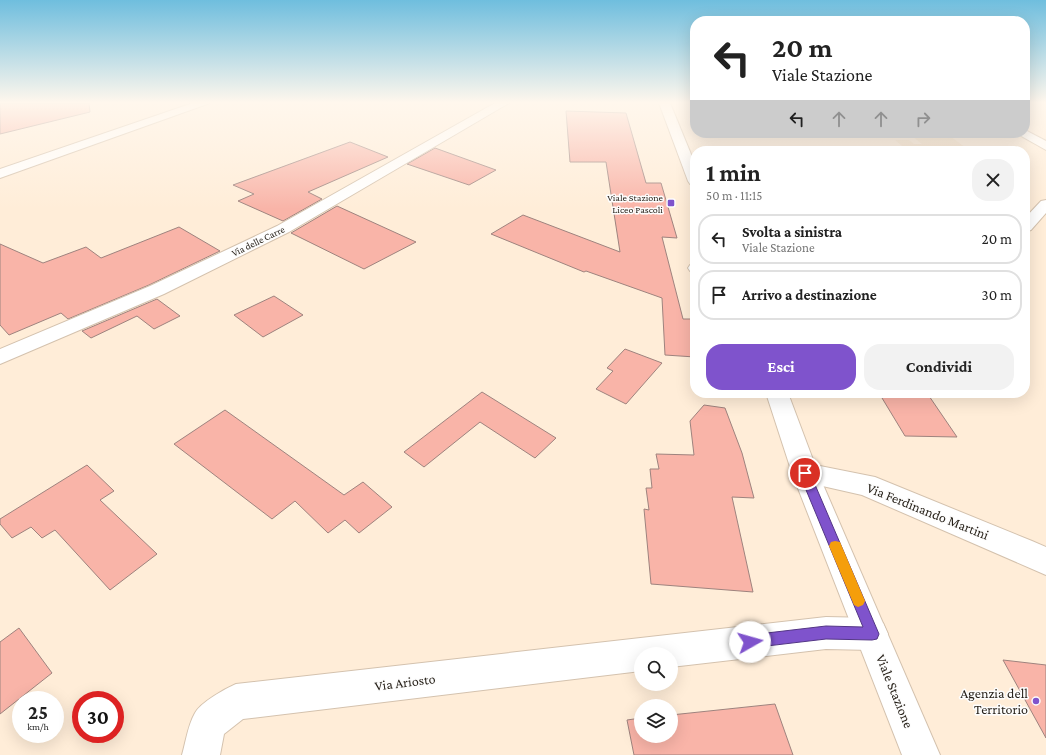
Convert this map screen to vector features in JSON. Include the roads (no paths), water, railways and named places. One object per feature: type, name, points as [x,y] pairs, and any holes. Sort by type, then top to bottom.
[{"type":"street","points":[[0,174],[103,138]]},
{"type":"street","name":"Via delle Carre","points":[[0,357],[157,290],[283,229],[442,138]]},
{"type":"street","points":[[678,138],[690,169]]},
{"type":"street","points":[[1032,138],[1046,146]]},
{"type":"street","points":[[1030,222],[1046,204]]},
{"type":"street","name":"Viale Stazione","points":[[779,398],[805,473],[921,755]]},
{"type":"street","name":"Via Ferdinando Martini","points":[[805,473],[866,485],[1022,550],[1046,562]]},
{"type":"street","name":"Via Ariosto","points":[[678,650],[826,633],[872,634]]},
{"type":"street","name":"Via Ariosto","points":[[201,755],[208,724],[236,702],[634,655]]},
{"type":"place","name":"Viale Stazione Liceo Pascoli","points":[[671,203]]},
{"type":"place","name":"Agenzia dell Territorio","points":[[1036,701]]}]
